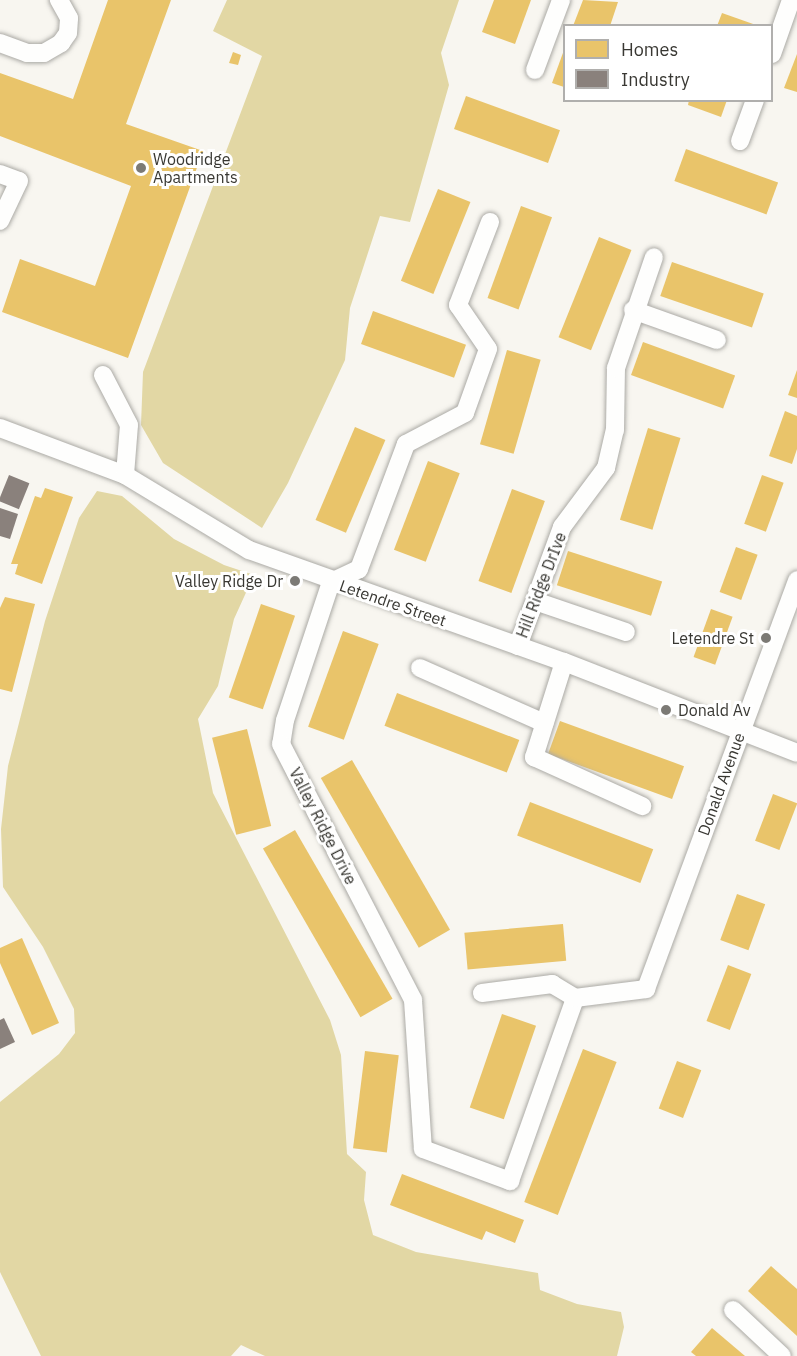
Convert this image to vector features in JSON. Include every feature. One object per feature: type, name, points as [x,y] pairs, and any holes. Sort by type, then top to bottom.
[{"type":"street","points":[[0,43],[27,53],[44,53],[61,43],[68,33],[69,18],[59,0]]},
{"type":"street","points":[[535,70],[561,0]]},
{"type":"street","points":[[773,49],[791,0]]},
{"type":"street","points":[[740,141],[754,102]]},
{"type":"street","points":[[0,174],[19,181],[0,220]]},
{"type":"street","points":[[331,582],[359,569],[406,444],[465,413],[488,349],[458,305],[490,222]]},
{"type":"street","name":"Hill Ridge DrIve","points":[[518,646],[562,527],[606,468],[615,430],[616,368],[633,310],[654,257]]},
{"type":"street","points":[[633,310],[717,340]]},
{"type":"street","points":[[103,375],[129,425],[125,475]]},
{"type":"street","name":"Letendre Street","points":[[0,428],[125,475],[249,550],[331,582],[564,662],[740,734],[797,753]]},
{"type":"street","name":"Donald Avenue","points":[[575,998],[646,989],[797,580]]},
{"type":"street","name":"Valley Ridge Drive","points":[[331,582],[285,720],[281,744],[413,1000],[423,1149],[510,1181],[575,998]]},
{"type":"street","points":[[535,601],[626,632]]},
{"type":"street","points":[[564,662],[534,757],[642,806]]},
{"type":"street","points":[[420,668],[544,723]]},
{"type":"street","points":[[482,993],[552,984],[575,998]]},
{"type":"street","points":[[733,1310],[782,1356]]},
{"type":"shaded area","points":[[227,0],[459,0],[441,53],[449,85],[410,222],[380,216],[350,308],[345,360],[288,483],[262,528],[163,463],[141,425],[143,372],[262,56],[213,31]]},
{"type":"shaded area","points":[[97,491],[122,496],[174,539],[224,565],[254,575],[234,619],[218,686],[198,719],[213,793],[330,1020],[341,1055],[347,1154],[366,1172],[364,1200],[373,1235],[416,1252],[538,1273],[540,1290],[577,1304],[621,1312],[624,1327],[617,1356],[265,1356],[241,1345],[231,1356],[41,1356],[0,1272],[0,1102],[59,1054],[75,1033],[74,1009],[43,947],[3,887],[1,829],[8,766],[45,621],[79,518]]},
{"type":"building: Homes","name":"Woodridge Apartments","points":[[108,0],[171,0],[126,124],[203,151],[128,358],[2,312],[20,259],[95,286],[131,186],[0,136],[0,73],[73,99]]},
{"type":"building: Homes","points":[[494,0],[531,0],[515,44],[482,32]]},
{"type":"building: Homes","points":[[583,0],[618,2],[611,24],[574,24]]},
{"type":"building: Homes","points":[[722,13],[753,24],[718,24]]},
{"type":"building: Homes","points":[[233,52],[241,55],[238,65],[229,63]]},
{"type":"building: Homes","points":[[563,53],[563,87],[552,83]]},
{"type":"building: Homes","points":[[797,54],[797,92],[784,88]]},
{"type":"building: Homes","points":[[466,96],[560,130],[548,163],[454,129]]},
{"type":"building: Homes","points":[[689,102],[726,102],[721,117],[688,105]]},
{"type":"building: Homes","points":[[686,149],[778,183],[766,214],[674,181]]},
{"type":"building: Homes","points":[[438,189],[470,202],[433,294],[401,281]]},
{"type":"building: Homes","points":[[521,206],[552,217],[518,309],[487,298]]},
{"type":"building: Homes","points":[[599,237],[631,250],[591,350],[559,337]]},
{"type":"building: Homes","points":[[672,262],[764,294],[752,328],[660,296]]},
{"type":"building: Homes","points":[[373,311],[466,345],[454,378],[361,344]]},
{"type":"building: Homes","points":[[643,342],[735,376],[723,408],[631,375]]},
{"type":"building: Homes","points":[[507,350],[541,360],[514,454],[480,444]]},
{"type":"building: Homes","points":[[797,370],[797,398],[788,395]]},
{"type":"building: Homes","points":[[785,411],[797,416],[797,449],[792,464],[769,456]]},
{"type":"building: Homes","points":[[355,427],[385,440],[346,533],[316,520]]},
{"type":"building: Homes","points":[[648,428],[681,438],[652,530],[620,520]]},
{"type":"building: Homes","points":[[428,461],[460,473],[426,562],[394,550]]},
{"type":"building: Homes","points":[[762,475],[784,483],[766,532],[744,524]]},
{"type":"building: Homes","points":[[45,488],[73,497],[42,584],[15,574],[18,564],[11,564],[35,496],[41,498]]},
{"type":"building: Homes","points":[[512,489],[545,501],[511,593],[478,581]]},
{"type":"building: Homes","points":[[736,547],[758,555],[741,600],[720,592]]},
{"type":"building: Homes","points":[[568,551],[662,582],[651,616],[557,585]]},
{"type":"building: Homes","points":[[5,597],[35,604],[12,692],[0,689],[0,608]]},
{"type":"building: Homes","points":[[261,604],[295,616],[263,709],[229,698]]},
{"type":"building: Homes","points":[[711,609],[733,617],[715,665],[694,657]]},
{"type":"building: Homes","points":[[343,631],[379,644],[344,740],[308,727]]},
{"type":"building: Homes","points":[[397,693],[519,740],[507,773],[384,726]]},
{"type":"building: Homes","points":[[560,721],[684,766],[672,799],[548,754]]},
{"type":"building: Homes","points":[[247,729],[271,826],[236,835],[212,738]]},
{"type":"building: Homes","points":[[352,760],[450,930],[419,948],[321,778]]},
{"type":"building: Homes","points":[[773,794],[797,803],[779,850],[755,841]]},
{"type":"building: Homes","points":[[530,802],[653,849],[640,883],[517,836]]},
{"type":"building: Homes","points":[[295,830],[393,999],[360,1017],[263,848]]},
{"type":"building: Homes","points":[[737,894],[765,904],[748,950],[720,940]]},
{"type":"building: Homes","points":[[563,924],[566,961],[468,969],[464,933]]},
{"type":"building: Homes","points":[[22,938],[59,1023],[32,1035],[0,963],[0,948]]},
{"type":"building: Homes","points":[[728,965],[751,974],[730,1030],[706,1021]]},
{"type":"building: Homes","points":[[502,1014],[536,1026],[504,1119],[470,1108]]},
{"type":"building: Homes","points":[[583,1049],[617,1062],[558,1215],[524,1202]]},
{"type":"building: Homes","points":[[365,1051],[399,1055],[387,1152],[353,1148]]},
{"type":"building: Homes","points":[[677,1061],[701,1070],[683,1118],[659,1109]]},
{"type":"building: Homes","points":[[402,1174],[524,1220],[515,1243],[486,1231],[482,1240],[390,1205]]},
{"type":"building: Homes","points":[[771,1266],[797,1289],[797,1336],[748,1291]]},
{"type":"building: Homes","points":[[712,1328],[745,1356],[696,1356],[691,1352]]},
{"type":"building: Industry","points":[[9,475],[29,483],[19,509],[0,502]]},
{"type":"building: Industry","points":[[0,508],[18,514],[10,539],[0,536]]},
{"type":"building: Industry","points":[[4,1018],[15,1042],[0,1049],[0,1020]]},
{"type":"place","name":"Woodridge Apartments","points":[[141,168]]},
{"type":"place","name":"Valley Ridge Dr","points":[[295,581]]},
{"type":"place","name":"Letendre St","points":[[766,638]]},
{"type":"place","name":"Donald Av","points":[[666,710]]}]
